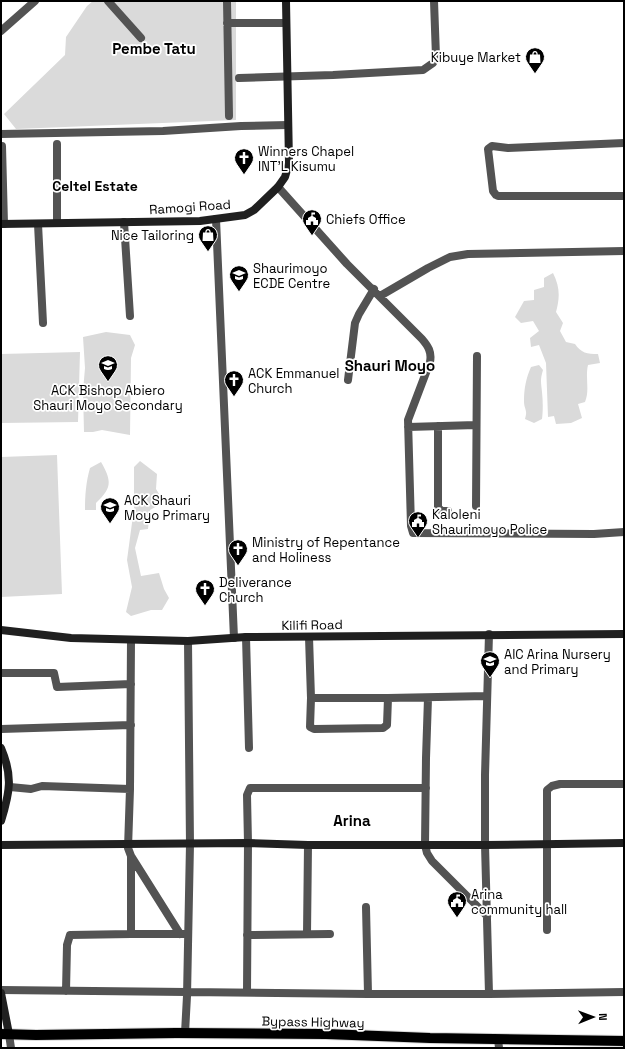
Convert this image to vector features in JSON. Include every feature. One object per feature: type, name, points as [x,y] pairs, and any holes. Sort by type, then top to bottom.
[{"type":"main road","name":"Bypass Highway","points":[[5,1034],[326,1034],[430,1038],[498,1044],[624,1041]]},
{"type":"street","points":[[21,1],[28,7]]},
{"type":"street","points":[[1,31],[35,1]]},
{"type":"street","points":[[108,1],[141,38]]},
{"type":"street","points":[[227,1],[229,116]]},
{"type":"street","name":"Ramogi Road","points":[[3,224],[200,221],[245,215],[254,210],[278,187],[285,177],[289,163],[286,1]]},
{"type":"street","points":[[239,78],[355,74],[426,69],[433,63],[436,57],[434,1]]},
{"type":"street","points":[[227,23],[286,23]]},
{"type":"street","points":[[1,134],[163,131],[241,126],[288,125]]},
{"type":"street","points":[[624,143],[508,148],[492,146],[488,149],[493,191],[498,196],[624,196]]},
{"type":"street","points":[[57,144],[57,223]]},
{"type":"street","points":[[2,146],[3,224]]},
{"type":"street","points":[[278,187],[347,264],[422,339],[432,355],[423,384],[408,420],[411,526],[413,533],[578,534],[624,532]]},
{"type":"street","points":[[216,219],[234,638]]},
{"type":"street","points":[[124,222],[130,316]]},
{"type":"street","points":[[38,224],[43,323]]},
{"type":"street","points":[[380,296],[428,268],[450,258],[468,254],[624,251]]},
{"type":"street","points":[[348,380],[355,323],[374,290]]},
{"type":"street","points":[[476,506],[477,356]]},
{"type":"street","points":[[408,427],[476,425]]},
{"type":"street","points":[[438,426],[438,508],[442,511],[448,511]]},
{"type":"street","name":"Kilifi Road","points":[[1,630],[71,638],[188,641],[246,637],[624,634]]},
{"type":"street","points":[[489,634],[485,775],[485,845],[489,994]]},
{"type":"street","points":[[246,637],[249,748]]},
{"type":"street","points":[[309,637],[311,698],[310,727],[314,729],[383,728],[388,722],[388,698]]},
{"type":"street","points":[[130,934],[131,856],[128,844],[131,725],[131,640]]},
{"type":"street","points":[[185,1033],[188,991],[190,844],[188,641]]},
{"type":"street","points":[[1,673],[54,674],[57,687],[131,684]]},
{"type":"street","points":[[311,698],[428,698],[487,696]]},
{"type":"street","points":[[428,698],[425,845],[427,853],[432,861],[487,916]]},
{"type":"street","points":[[1,729],[131,725]]},
{"type":"street","points":[[1,748],[6,759],[10,787],[1,821]]},
{"type":"street","points":[[547,930],[547,790],[552,786],[560,784],[624,784]]},
{"type":"street","points":[[10,787],[31,789],[42,786],[130,789]]},
{"type":"street","points":[[246,992],[248,843],[247,795],[250,788],[426,788]]},
{"type":"street","points":[[1,845],[248,843],[308,845],[624,844]]},
{"type":"street","points":[[307,934],[308,845]]},
{"type":"street","points":[[131,856],[180,934]]},
{"type":"street","points":[[366,907],[368,994]]},
{"type":"street","points":[[66,991],[67,944],[70,935],[188,934]]},
{"type":"street","points":[[247,935],[330,934]]},
{"type":"street","points":[[11,1048],[5,1034],[1,991],[188,991],[368,994],[624,992]]},
{"type":"shaded area","points":[[93,1],[236,1],[236,120],[16,129],[4,114],[65,55],[66,37],[87,6]]},
{"type":"shaded area","points":[[553,273],[559,292],[556,312],[563,323],[560,331],[566,342],[575,344],[585,352],[598,354],[600,363],[588,365],[585,402],[578,404],[582,418],[571,423],[556,424],[554,416],[548,417],[546,363],[539,345],[531,347],[530,338],[539,331],[533,321],[521,323],[515,317],[524,301],[534,300],[534,290],[544,287],[544,278]]},
{"type":"shaded area","points":[[106,332],[130,335],[135,345],[131,358],[130,435],[102,430],[84,432],[83,391],[85,368],[83,337]]},
{"type":"shaded area","points":[[80,352],[78,422],[1,423],[1,354]]},
{"type":"shaded area","points":[[539,365],[543,370],[541,376],[543,402],[542,419],[534,423],[525,419],[526,413],[524,392],[531,367]]},
{"type":"shaded area","points":[[57,455],[62,594],[1,597],[1,457]]},
{"type":"shaded area","points":[[140,461],[157,474],[156,489],[164,502],[150,510],[148,529],[140,530],[135,548],[141,576],[159,573],[164,589],[169,598],[162,610],[151,610],[131,616],[126,612],[132,587],[127,560],[134,508],[134,467]]},
{"type":"shaded area","points":[[101,462],[107,474],[109,484],[108,488],[96,503],[96,510],[85,510],[86,489],[90,468]]},
{"type":"place","name":"Kibuye Market","points":[[535,74]]},
{"type":"place","name":"Winners Chapel INT'L Kisumu","points":[[244,175]]},
{"type":"place","name":"Chiefs Office","points":[[312,236]]},
{"type":"place","name":"Nice Tailoring","points":[[208,252]]},
{"type":"place","name":"Shaurimoyo ECDE Centre","points":[[239,292]]},
{"type":"place","name":"ACK Bishop Abiero Shauri Moyo Secondary","points":[[108,382]]},
{"type":"place","name":"ACK Emmanuel Church","points":[[234,397]]},
{"type":"place","name":"ACK Shauri Moyo Primary","points":[[110,524]]},
{"type":"place","name":"Kaloleni Shaurimoyo Police","points":[[418,538]]},
{"type":"place","name":"Ministry of Repentance and Holiness","points":[[238,566]]},
{"type":"place","name":"Deliverance Church","points":[[205,606]]},
{"type":"place","name":"AIC Arina Nursery and Primary","points":[[490,678]]},
{"type":"place","name":"Arina community hall","points":[[457,918]]},
{"type":"district","name":"Pembe Tatu","points":[[154,48]]},
{"type":"district","name":"Celtel Estate","points":[[95,186]]},
{"type":"district","name":"Shauri Moyo","points":[[390,365]]},
{"type":"district","name":"Arina","points":[[352,820]]}]
